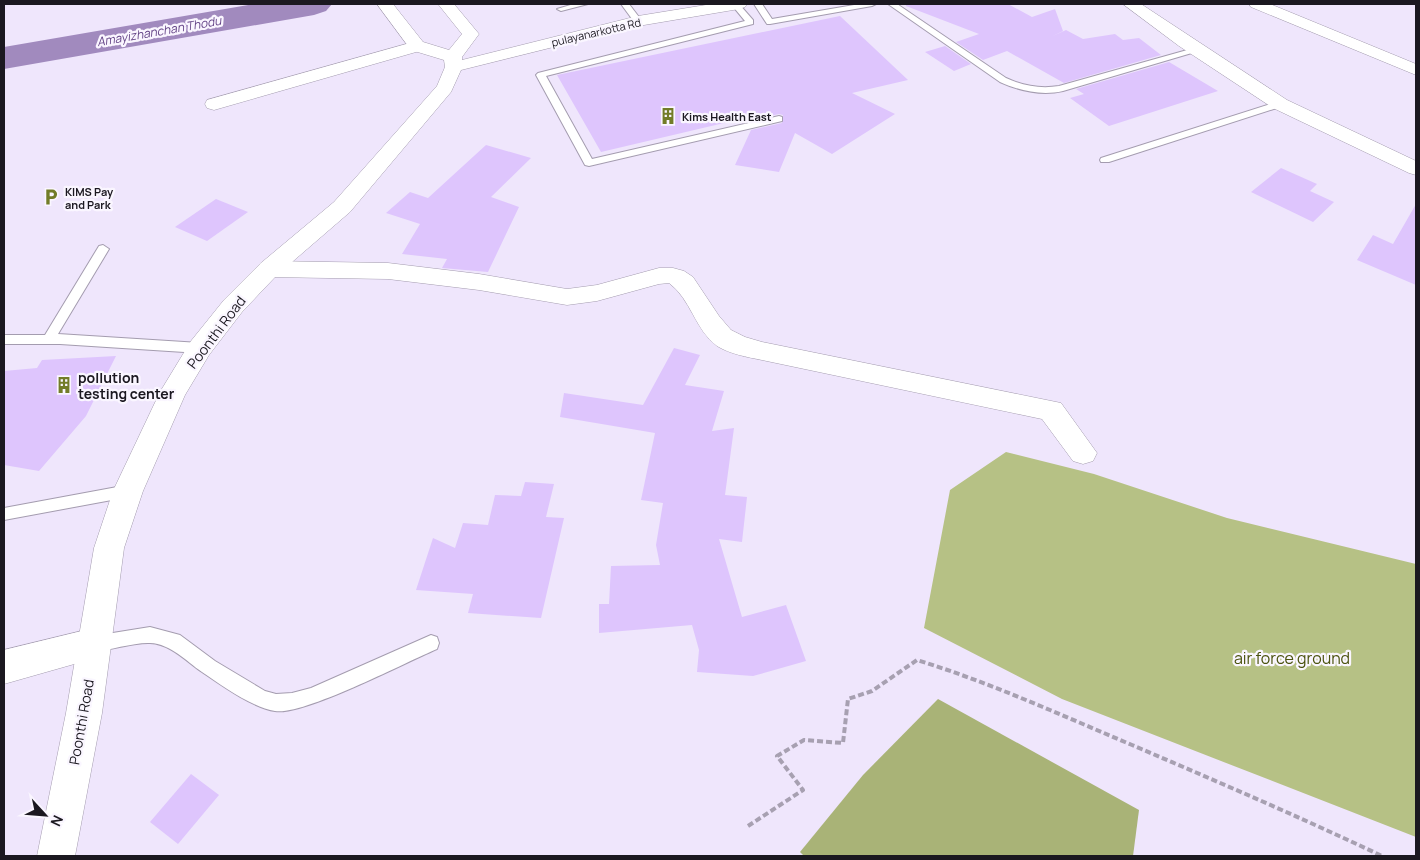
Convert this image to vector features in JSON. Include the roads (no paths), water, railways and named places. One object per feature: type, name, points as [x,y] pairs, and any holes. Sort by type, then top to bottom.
[{"type":"street","points":[[384,4],[413,41],[454,62]]},
{"type":"street","name":"Poonthi Road","points":[[56,856],[84,713],[109,548],[128,490],[173,392],[200,348],[233,306],[269,269],[342,207],[445,88],[454,62],[471,34],[446,4]]},
{"type":"street","name":"pulayanarkotta Rd","points":[[454,62],[638,21],[736,4]]},
{"type":"street","points":[[1131,4],[1280,104],[1416,169]]},
{"type":"street","points":[[1257,4],[1416,70]]},
{"type":"street","points":[[214,104],[413,41]]},
{"type":"street","points":[[269,269],[388,271],[479,282],[566,297],[597,293],[668,275],[677,277],[686,285],[721,336],[730,341],[762,351],[1051,410],[1083,453]]},
{"type":"street","points":[[4,667],[94,644]]},
{"type":"lane","points":[[561,9],[584,4]]},
{"type":"lane","points":[[625,4],[638,21]]},
{"type":"lane","points":[[736,4],[750,22]]},
{"type":"lane","points":[[758,4],[770,22],[872,4]]},
{"type":"lane","points":[[892,4],[1003,80],[1032,90],[1046,91],[1060,88],[1198,50]]},
{"type":"lane","points":[[767,19],[542,75],[589,163],[779,119]]},
{"type":"lane","points":[[1106,160],[1280,104]]},
{"type":"lane","points":[[49,339],[103,249]]},
{"type":"lane","points":[[4,340],[49,339],[200,348]]},
{"type":"lane","points":[[4,514],[128,490]]},
{"type":"lane","points":[[94,644],[150,635],[174,641],[245,689],[276,704],[292,702],[312,696],[431,643]]},
{"type":"waterway","name":"Amayizhanchan Thodu","points":[[4,58],[314,4]]},
{"type":"place","name":"Kims Health East","points":[[668,116]]},
{"type":"place","name":"KIMS Pay and Park","points":[[51,197]]},
{"type":"place","name":"pollution testing center","points":[[64,385]]},
{"type":"park label","name":"air force ground","points":[[1292,658]]}]
